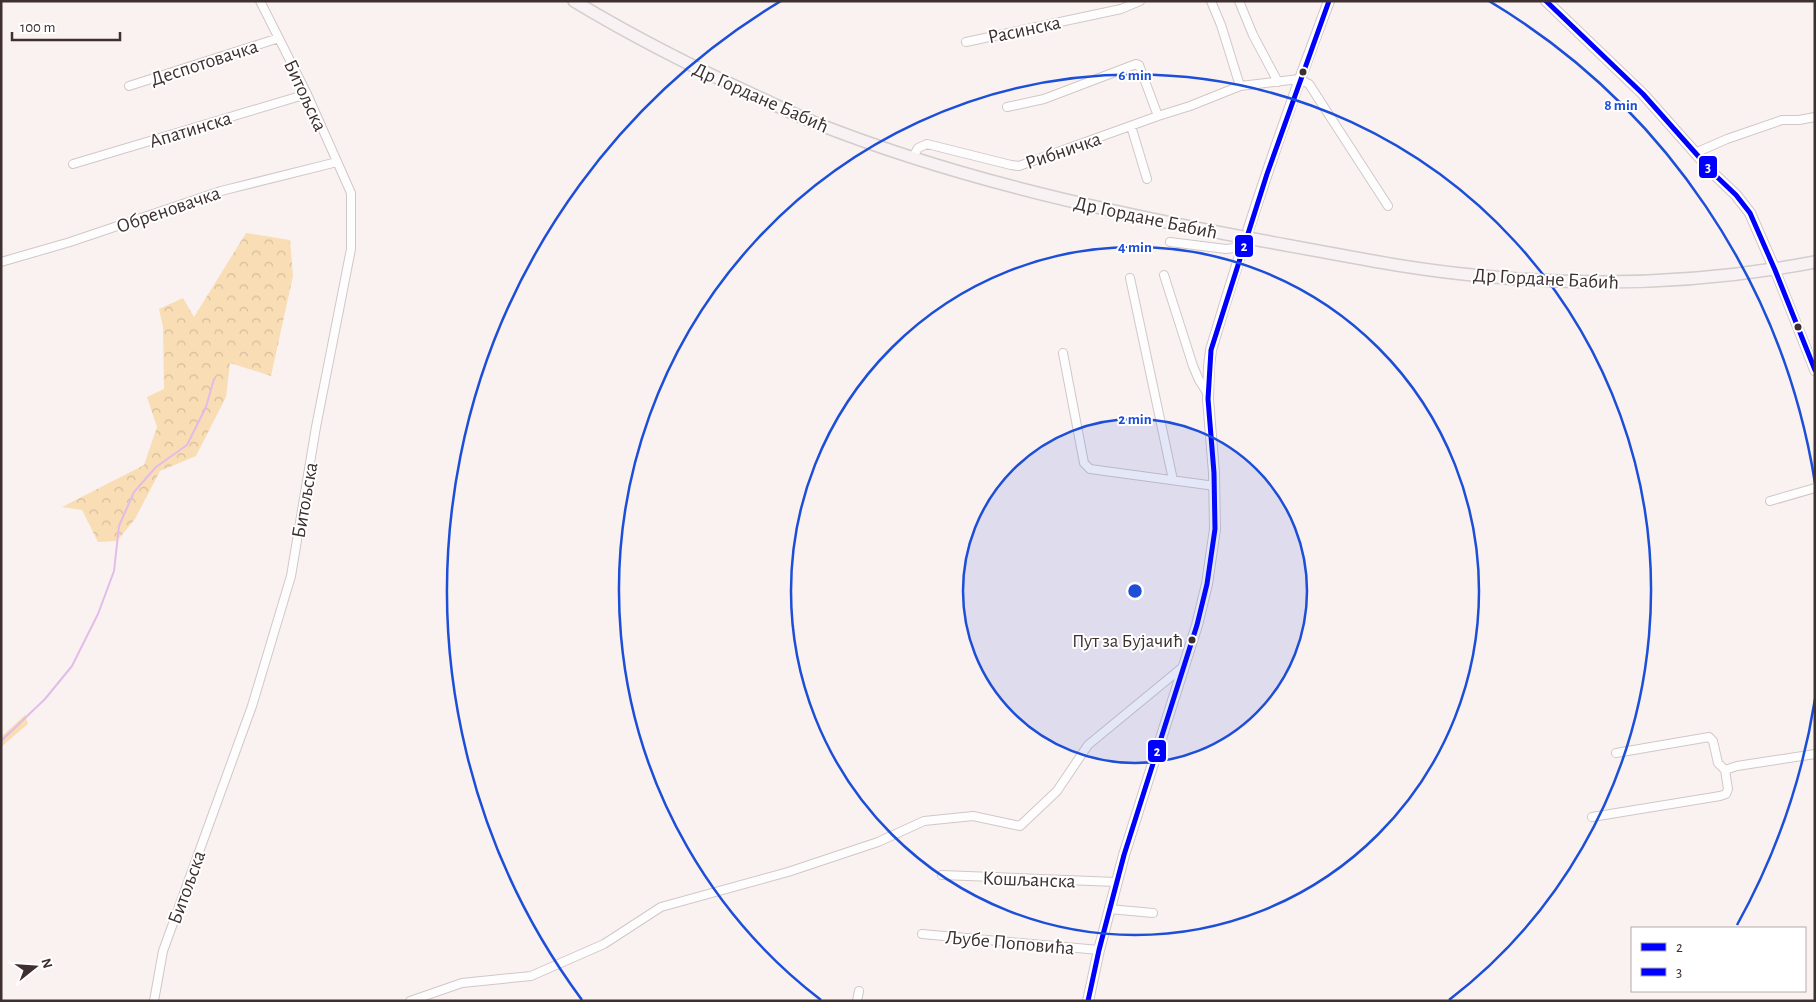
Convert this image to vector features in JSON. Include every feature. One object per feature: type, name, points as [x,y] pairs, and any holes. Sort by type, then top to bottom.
[{"type":"main road","name":"Др Гордане Бабић","points":[[574,1],[633,36],[713,77],[811,122],[979,178],[1076,203],[1227,234],[1375,261],[1451,272],[1537,280],[1608,283],[1649,282],[1775,270],[1815,262]]},
{"type":"main road","points":[[1088,1001],[1116,882],[1137,810],[1197,625],[1207,584],[1214,538],[1215,486],[1208,394],[1211,350],[1299,79],[1329,1]]},
{"type":"main road","points":[[1546,1],[1643,94],[1695,153],[1736,195],[1750,213],[1775,270]]},
{"type":"street","name":"Битољска","points":[[154,1001],[163,951],[252,706],[291,576],[316,426],[351,249],[351,193],[307,94],[260,1]]},
{"type":"street","name":"Расинска","points":[[966,42],[1121,9],[1140,1]]},
{"type":"street","points":[[1211,1],[1221,25],[1240,86]]},
{"type":"street","points":[[1239,1],[1257,42],[1278,82]]},
{"type":"street","name":"Деспотовачка","points":[[129,86],[279,38]]},
{"type":"street","points":[[1007,107],[1044,99],[1136,64],[1139,65],[1158,116]]},
{"type":"street","name":"Рибничка","points":[[913,157],[918,148],[928,144],[1011,166],[1020,166],[1190,106],[1240,86],[1299,79]]},
{"type":"street","points":[[1299,79],[1309,84],[1388,206]]},
{"type":"street","name":"Апатинска","points":[[73,164],[307,94]]},
{"type":"street","points":[[1695,153],[1727,138],[1782,120],[1799,120],[1815,117]]},
{"type":"street","points":[[1131,126],[1147,179]]},
{"type":"street","name":"Обреновачка","points":[[1,262],[70,242],[221,191],[337,162]]},
{"type":"street","points":[[1170,242],[1226,249],[1243,247]]},
{"type":"street","points":[[1775,270],[1815,371]]},
{"type":"street","points":[[1164,274],[1193,366],[1208,394]]},
{"type":"street","points":[[1130,278],[1173,480]]},
{"type":"street","points":[[1063,352],[1084,463],[1090,469],[1215,486]]},
{"type":"street","points":[[1770,501],[1815,488]]},
{"type":"street","points":[[410,1001],[462,983],[531,976],[604,944],[661,907],[788,872],[878,842],[924,821],[973,816],[1020,826],[1057,791],[1088,745],[1184,666]]},
{"type":"street","points":[[1592,817],[1720,796],[1726,794],[1728,789],[1725,770],[1718,763],[1713,741],[1709,738],[1616,753]]},
{"type":"street","points":[[1725,770],[1737,766],[1815,754]]},
{"type":"street","name":"Кошљанска","points":[[942,875],[1116,882]]},
{"type":"street","points":[[1109,909],[1153,913]]},
{"type":"street","name":"Љубе Поповића","points":[[922,934],[1099,950]]},
{"type":"street","points":[[857,1001],[859,991]]},
{"type":"green space","points":[[246,233],[290,240],[293,276],[271,376],[230,363],[226,397],[196,456],[160,471],[135,519],[117,541],[98,542],[82,510],[62,507],[144,465],[157,427],[147,397],[164,389],[163,327],[159,309],[183,298],[194,317]]},
{"type":"green space","points":[[25,715],[28,724],[1,747],[1,737]]},
{"type":"waterway","points":[[1,741],[45,699],[72,666],[98,614],[114,571],[119,526],[134,492],[156,467],[187,445],[206,407],[214,379]]},
{"type":"transit line","name":"2","points":[[1088,1001],[1099,950],[1124,855],[1197,625],[1207,584],[1215,529],[1214,473],[1208,399],[1211,350],[1267,174],[1329,1]]},
{"type":"transit line","name":"3","points":[[1546,1],[1643,94],[1715,175],[1736,195],[1750,213],[1815,370]]},
{"type":"place","name":"Пут за Бујачић","points":[[1192,640]]}]
